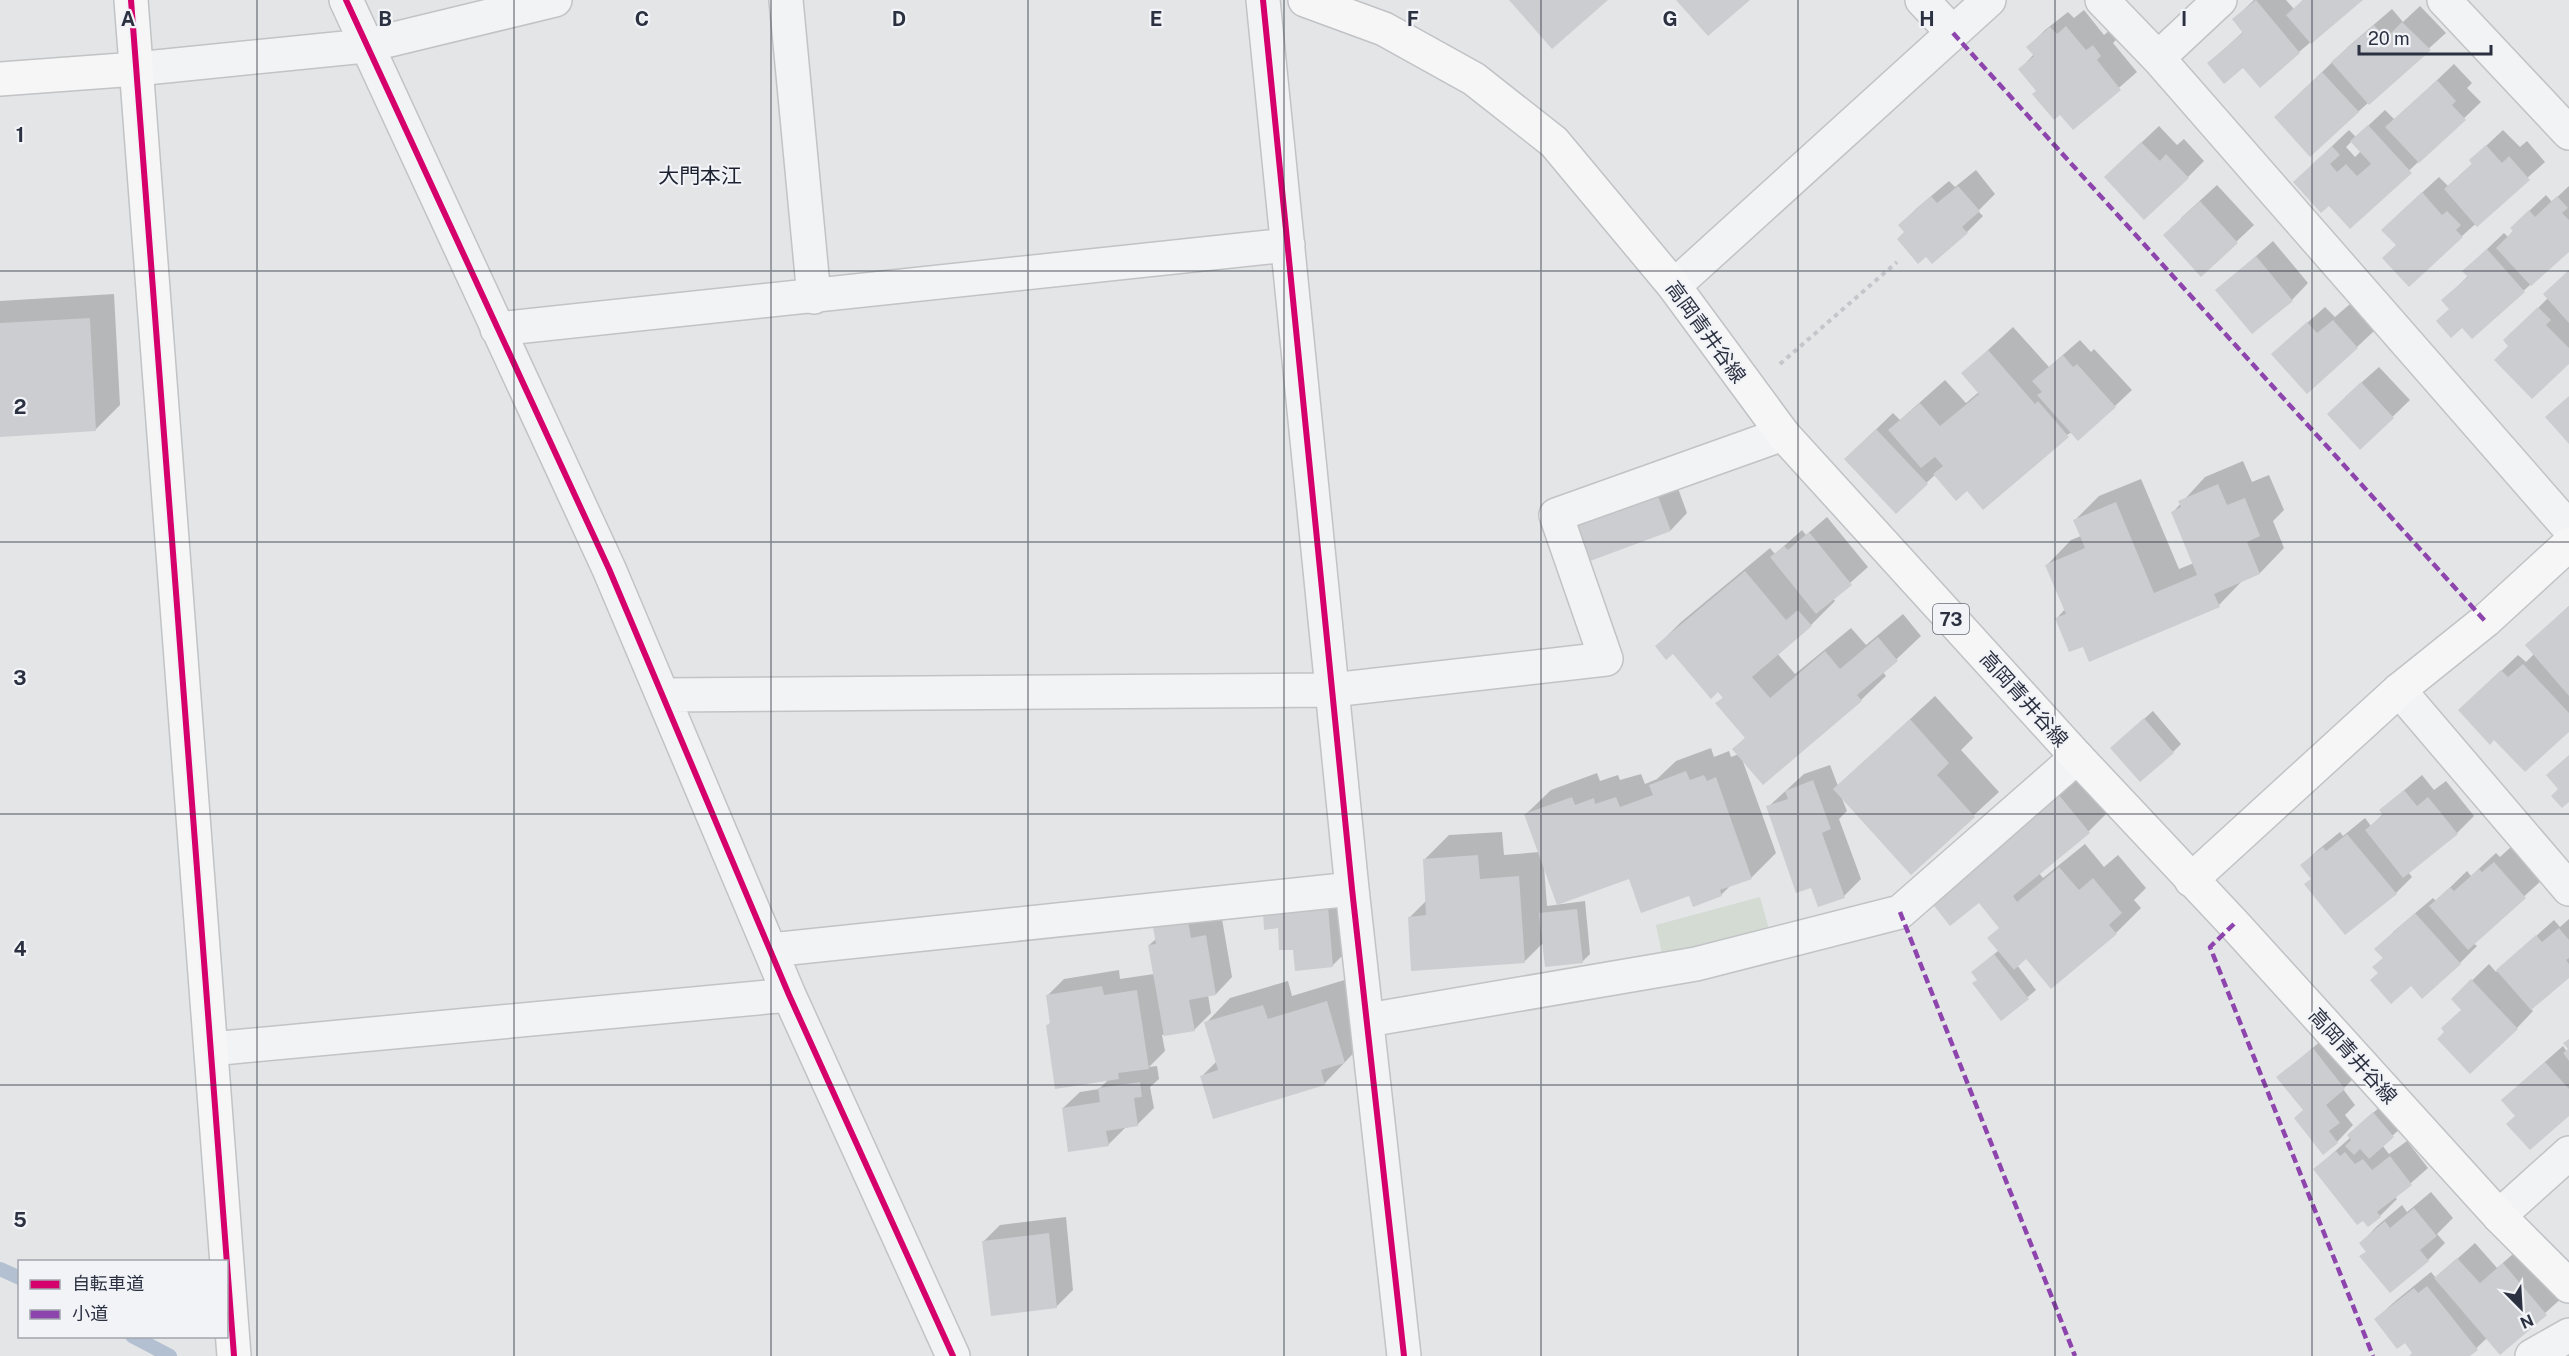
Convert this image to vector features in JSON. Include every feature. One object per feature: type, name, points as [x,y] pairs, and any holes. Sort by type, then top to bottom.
[{"type":"street","points":[[131,0],[227,1260]]},
{"type":"street","points":[[345,0],[609,569],[789,995],[953,1356]]},
{"type":"street","points":[[0,79],[136,69],[365,46],[555,0]]},
{"type":"street","points":[[786,0],[814,297]]},
{"type":"street","points":[[1263,0],[1352,889],[1404,1356]]},
{"type":"street","name":"高岡青井谷線","points":[[1305,0],[1384,29],[1474,79],[1554,142],[1674,286],[1749,391],[1783,434],[2077,758],[2242,932],[2499,1216],[2569,1286]]},
{"type":"street","points":[[1923,0],[1953,33]]},
{"type":"street","points":[[1674,286],[1989,0]]},
{"type":"street","points":[[2102,0],[2158,58],[2569,528]]},
{"type":"street","points":[[2158,58],[2220,0]]},
{"type":"street","points":[[2444,0],[2569,133]]},
{"type":"street","points":[[497,329],[1288,245]]},
{"type":"street","points":[[663,696],[1332,690],[1606,659],[1556,515],[1783,434]]},
{"type":"street","points":[[2191,880],[2399,690],[2485,621],[2569,544]]},
{"type":"street","points":[[2399,690],[2569,889]]},
{"type":"street","points":[[1368,1020],[1696,964],[1900,912],[2077,758]]},
{"type":"street","points":[[771,950],[1352,889]]},
{"type":"street","points":[[211,1049],[789,995]]},
{"type":"street","points":[[2499,1216],[2569,1153]]},
{"type":"street","points":[[228,1276],[234,1356]]},
{"type":"street","points":[[2532,1356],[2569,1335]]},
{"type":"path","points":[[1749,391],[1897,262]]},
{"type":"shaded area","points":[[1760,897],[1771,937],[1664,963],[1656,925]]},
{"type":"building","points":[[1509,0],[1608,0],[1552,49]]},
{"type":"building","points":[[1676,0],[1750,0],[1708,36]]},
{"type":"building","points":[[2256,0],[2300,53],[2260,88],[2243,68],[2224,84],[2207,63],[2243,33],[2232,19]]},
{"type":"building","points":[[2303,0],[2363,0],[2311,44],[2286,15]]},
{"type":"building","points":[[2402,22],[2431,50],[2369,105],[2331,62],[2374,25],[2386,38]]},
{"type":"building","points":[[2066,26],[2086,50],[2093,45],[2101,56],[2097,60],[2121,90],[2073,130],[2060,115],[2054,120],[2032,94],[2036,91],[2018,69],[2034,56],[2026,47],[2050,27],[2057,34]]},
{"type":"building","points":[[2322,72],[2359,112],[2310,157],[2274,117]]},
{"type":"building","points":[[2437,80],[2456,101],[2452,105],[2466,120],[2419,163],[2385,127]]},
{"type":"building","points":[[2368,125],[2412,173],[2350,229],[2329,206],[2321,213],[2293,182],[2332,146],[2340,155],[2330,164],[2337,172],[2346,164],[2357,176],[2371,164],[2350,141]]},
{"type":"building","points":[[2141,142],[2160,161],[2166,154],[2189,178],[2144,220],[2104,177]]},
{"type":"building","points":[[2486,145],[2502,163],[2509,156],[2530,180],[2477,227],[2444,189],[2472,164],[2469,160]]},
{"type":"building","points":[[1958,186],[1980,211],[1962,227],[1968,233],[1932,264],[1926,257],[1918,264],[1897,239],[1904,232],[1898,225],[1931,196],[1937,203]]},
{"type":"building","points":[[2422,192],[2442,215],[2447,211],[2461,225],[2456,230],[2463,237],[2409,287],[2382,258],[2396,245],[2381,230]]},
{"type":"building","points":[[2557,196],[2568,208],[2562,213],[2569,220],[2569,252],[2531,286],[2496,248],[2513,231],[2510,228],[2529,210],[2535,217]]},
{"type":"building","points":[[2200,201],[2238,243],[2201,277],[2163,235]]},
{"type":"building","points":[[2487,249],[2525,292],[2472,339],[2462,328],[2451,338],[2436,321],[2449,309],[2441,300],[2468,277],[2462,271]]},
{"type":"building","points":[[2256,256],[2293,301],[2252,334],[2215,290]]},
{"type":"building","points":[[2569,270],[2569,323],[2543,294]]},
{"type":"building","points":[[2538,307],[2551,320],[2546,325],[2569,348],[2569,364],[2532,399],[2494,360],[2508,346],[2503,340]]},
{"type":"building","points":[[90,318],[96,431],[0,437],[0,323]]},
{"type":"building","points":[[2333,320],[2358,348],[2307,394],[2271,354],[2307,322],[2317,333]]},
{"type":"building","points":[[1988,350],[2035,404],[2038,401],[2069,437],[1983,510],[1967,491],[1956,501],[1933,474],[1943,466],[1935,457],[1921,468],[1888,430],[1920,403],[1940,426],[1979,394],[1961,373]]},
{"type":"building","points":[[2063,355],[2073,367],[2077,364],[2116,407],[2078,441],[2037,395],[2042,392],[2032,381]]},
{"type":"building","points":[[2361,382],[2394,418],[2360,450],[2327,414]]},
{"type":"building","points":[[2569,396],[2569,444],[2545,417]]},
{"type":"building","points":[[1876,429],[1928,484],[1896,514],[1844,459]]},
{"type":"building","points":[[2218,484],[2227,505],[2245,498],[2260,536],[2247,542],[2260,574],[2214,594],[2220,607],[2089,662],[2083,647],[2069,652],[2055,618],[2066,614],[2045,565],[2085,548],[2073,520],[2116,502],[2154,593],[2197,575],[2171,512],[2181,507],[2178,501]]},
{"type":"building","points":[[1658,496],[1671,531],[1590,561],[1577,526]]},
{"type":"building","points":[[1809,532],[1852,585],[1816,614],[1770,557],[1784,546],[1788,550]]},
{"type":"building","points":[[1745,571],[1786,620],[1798,610],[1812,626],[1752,677],[1770,698],[1825,651],[1840,669],[1878,637],[1898,661],[1857,695],[1862,701],[1763,785],[1732,749],[1745,738],[1715,703],[1723,698],[1718,692],[1711,699],[1673,654],[1666,660],[1655,646]]},
{"type":"building","points":[[2569,606],[2569,696],[2525,645]]},
{"type":"building","points":[[2523,664],[2569,713],[2569,732],[2525,772],[2494,740],[2490,745],[2458,710],[2501,670],[2508,677]]},
{"type":"building","points":[[2144,718],[2174,753],[2140,782],[2110,748]]},
{"type":"building","points":[[1910,719],[1949,763],[1937,775],[1975,817],[1911,875],[1833,789]]},
{"type":"building","points":[[2569,755],[2569,802],[2562,808],[2551,796],[2558,789],[2546,775]]},
{"type":"building","points":[[1686,771],[1690,780],[1704,775],[1707,781],[1716,777],[1752,879],[1720,890],[1722,896],[1693,907],[1689,896],[1641,913],[1629,879],[1557,905],[1524,814],[1572,797],[1575,805],[1594,798],[1595,804],[1616,797],[1620,807],[1653,795],[1649,785]]},
{"type":"building","points":[[1813,780],[1831,829],[1822,833],[1845,898],[1818,907],[1811,888],[1796,893],[1766,806],[1788,799],[1785,791]]},
{"type":"building","points":[[2404,790],[2417,806],[2428,797],[2458,834],[2403,878],[2365,830],[2383,815],[2379,810]]},
{"type":"building","points":[[2059,795],[2090,833],[2013,896],[2017,902],[2059,867],[2079,890],[2093,878],[2122,913],[2109,925],[2117,934],[2051,989],[2026,959],[2014,970],[1987,938],[1999,928],[1979,903],[1950,926],[1931,902]]},
{"type":"building","points":[[2347,834],[2397,894],[2345,935],[2304,884],[2311,879],[2300,865],[2323,847],[2326,851]]},
{"type":"building","points":[[1478,855],[1480,879],[1519,876],[1525,963],[1411,971],[1408,917],[1426,915],[1423,859]]},
{"type":"building","points":[[2494,862],[2526,898],[2468,950],[2429,906],[2450,887],[2454,891],[2479,869],[2482,872]]},
{"type":"building","points":[[1328,906],[1333,967],[1295,971],[1293,950],[1279,950],[1278,928],[1264,930],[1263,911]]},
{"type":"building","points":[[1577,909],[1583,963],[1545,967],[1539,913]]},
{"type":"building","points":[[2415,913],[2461,964],[2422,999],[2411,986],[2391,1004],[2370,980],[2378,973],[2372,967],[2383,958],[2374,949]]},
{"type":"building","points":[[1188,921],[1191,938],[1206,935],[1216,995],[1189,1000],[1195,1031],[1164,1036],[1148,945],[1156,944],[1153,927]]},
{"type":"building","points":[[2559,928],[2569,940],[2569,958],[2566,960],[2569,964],[2569,978],[2531,1010],[2496,970],[2536,935],[2542,942]]},
{"type":"building","points":[[1994,954],[2029,999],[2001,1021],[1972,983],[1977,980],[1971,972]]},
{"type":"building","points":[[2471,979],[2518,1029],[2470,1074],[2437,1039],[2444,1032],[2441,1028],[2461,1010],[2451,999]]},
{"type":"building","points":[[1102,986],[1104,995],[1137,990],[1149,1069],[1118,1073],[1119,1079],[1055,1089],[1046,1025],[1050,1024],[1046,995]]},
{"type":"building","points":[[1327,1001],[1345,1063],[1321,1070],[1325,1085],[1213,1119],[1200,1076],[1218,1070],[1204,1022],[1263,1005],[1268,1019]]},
{"type":"building","points":[[2569,1039],[2569,1061],[2563,1053],[2568,1049],[2563,1043]]},
{"type":"building","points":[[2313,1048],[2345,1089],[2326,1105],[2340,1123],[2329,1131],[2338,1143],[2323,1155],[2294,1118],[2303,1110],[2276,1077]]},
{"type":"building","points":[[2545,1062],[2569,1089],[2569,1116],[2530,1150],[2506,1124],[2515,1116],[2501,1100]]},
{"type":"building","points":[[1140,1082],[1142,1097],[1134,1098],[1138,1126],[1106,1131],[1109,1146],[1068,1152],[1062,1108],[1100,1102],[1098,1088]]},
{"type":"building","points":[[2373,1112],[2394,1137],[2369,1159],[2360,1149],[2354,1155],[2345,1146],[2351,1140],[2347,1135]]},
{"type":"building","points":[[2336,1151],[2340,1156],[2345,1152],[2355,1164],[2363,1159],[2372,1170],[2390,1156],[2412,1185],[2377,1212],[2381,1217],[2368,1227],[2363,1221],[2357,1225],[2313,1169]]},
{"type":"building","points":[[2414,1208],[2437,1236],[2420,1250],[2429,1261],[2390,1293],[2359,1256],[2366,1252],[2359,1243],[2385,1221],[2390,1228]]},
{"type":"building","points":[[1049,1233],[1057,1308],[991,1316],[982,1241]]},
{"type":"building","points":[[2457,1258],[2480,1283],[2503,1263],[2547,1315],[2500,1355],[2434,1278]]},
{"type":"building","points":[[2427,1286],[2478,1350],[2470,1356],[2409,1356],[2412,1353],[2405,1343],[2397,1349],[2374,1319],[2414,1288],[2418,1293]]},
{"type":"waterway","points":[[0,1269],[18,1277]]},
{"type":"waterway","points":[[136,1338],[170,1356]]},
{"type":"marked path","points":[[1953,33],[2485,621]]},
{"type":"marked path","points":[[1900,912],[2075,1356]]},
{"type":"marked path","points":[[2234,924],[2210,947],[2373,1356]]},
{"type":"cycle path","points":[[131,0],[227,1260]]},
{"type":"cycle path","points":[[346,0],[609,569],[789,995],[953,1356]]},
{"type":"cycle path","points":[[1263,0],[1352,889],[1404,1356]]},
{"type":"cycle path","points":[[228,1277],[234,1356]]},
{"type":"district","name":"大門本江","points":[[700,175]]}]
